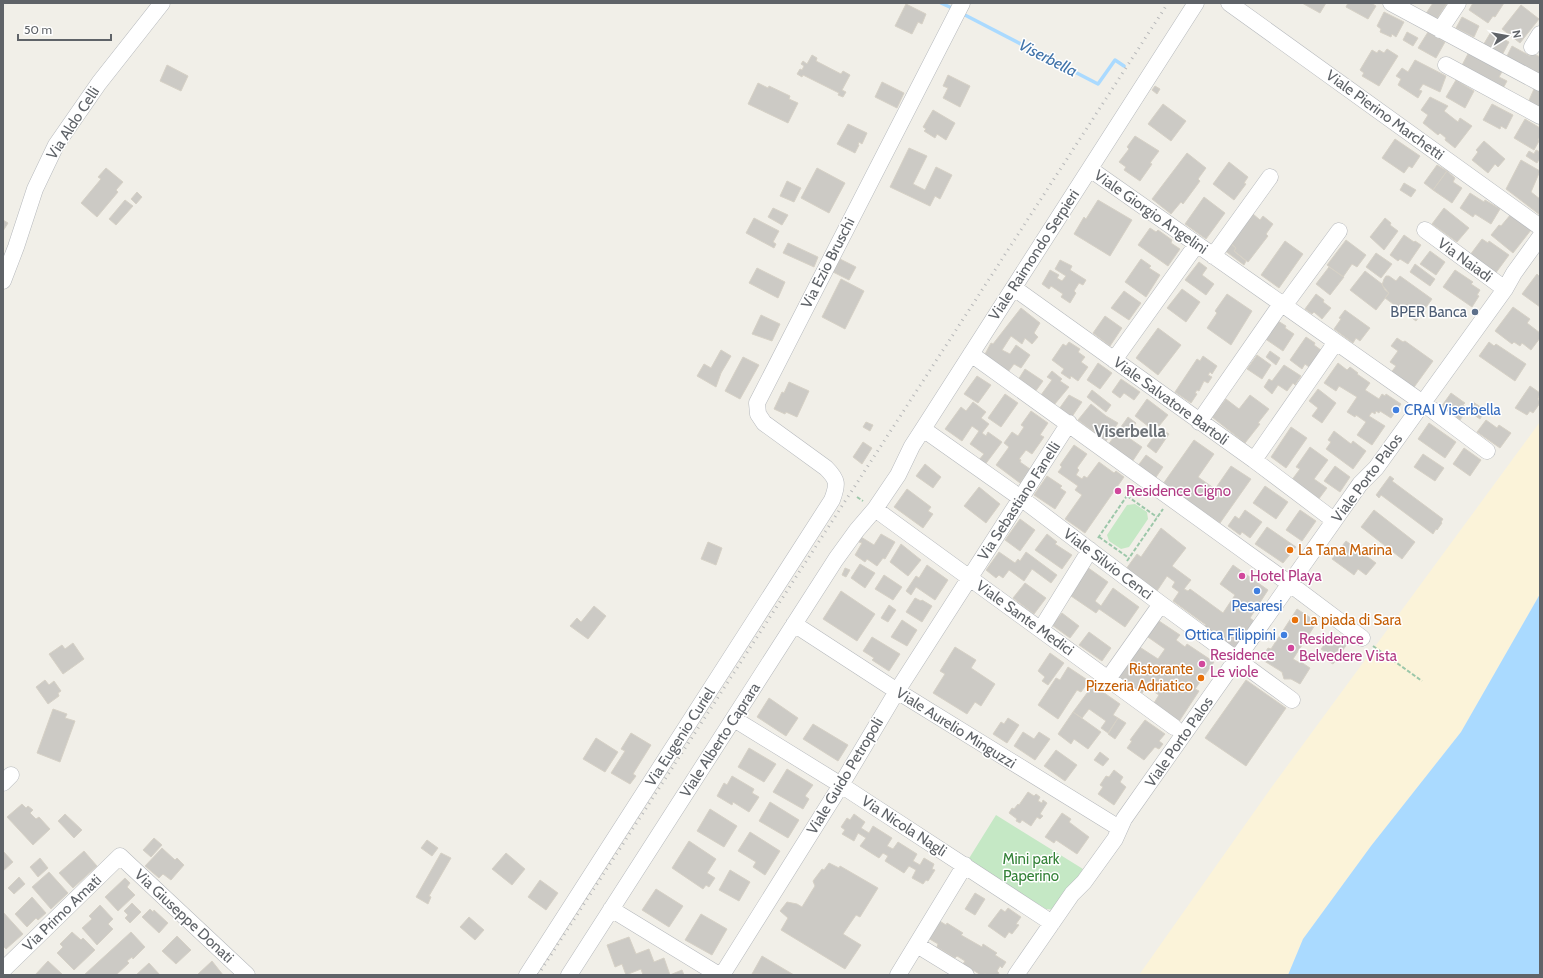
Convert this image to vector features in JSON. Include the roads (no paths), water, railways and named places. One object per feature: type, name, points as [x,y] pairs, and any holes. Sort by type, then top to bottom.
[{"type":"street","name":"Via Aldo Celli","points":[[3,281],[35,189],[56,145],[99,83],[162,3]]},
{"type":"street","name":"Via Ezio Bruschi","points":[[832,500],[837,487],[834,477],[826,468],[764,423],[758,414],[757,403],[962,3]]},
{"type":"street","name":"Viale Raimondo Serpieri","points":[[875,509],[898,475],[912,446],[1196,3]]},
{"type":"street","name":"Viale Pierino Marchetti","points":[[1229,3],[1540,227]]},
{"type":"street","points":[[1391,3],[1540,83]]},
{"type":"street","points":[[1440,30],[1458,3]]},
{"type":"street","points":[[1446,65],[1540,116]]},
{"type":"street","name":"Viale Giorgio Angelini","points":[[1090,169],[1423,403],[1487,451]]},
{"type":"street","name":"Viale Giorgio Angelini","points":[[1213,256],[1270,177]]},
{"type":"street","name":"Via Naiadi","points":[[1425,230],[1505,289]]},
{"type":"street","points":[[1199,422],[1282,305],[1339,231]]},
{"type":"street","name":"Viale Porto Palos","points":[[1016,975],[1072,894],[1084,882],[1110,845],[1119,828],[1360,484],[1376,468],[1505,289],[1514,273],[1540,237]]},
{"type":"street","points":[[1114,360],[1197,244]]},
{"type":"street","name":"Viale Salvatore Bartoli","points":[[1014,288],[1254,460],[1327,515]]},
{"type":"street","points":[[1254,460],[1336,342]]},
{"type":"street","points":[[971,354],[1069,423],[1362,638]]},
{"type":"street","name":"Via Sebastiano Fanelli","points":[[969,578],[1022,499],[1069,423]]},
{"type":"street","name":"Viale Silvio Cenci","points":[[923,429],[1022,499],[1161,604],[1292,700]]},
{"type":"street","name":"Via Eugenio Curiel","points":[[527,975],[832,500]]},
{"type":"street","name":"Viale Sante Medici","points":[[875,509],[1174,727]]},
{"type":"street","name":"Viale Alberto Caprara","points":[[569,975],[836,559],[857,530],[875,509]]},
{"type":"street","points":[[1041,629],[1090,550]]},
{"type":"street","name":"Viale Guido Petropoli","points":[[722,975],[841,785],[896,692],[969,578]]},
{"type":"street","points":[[1108,679],[1161,604]]},
{"type":"street","name":"Viale Aurelio Minguzzi","points":[[794,624],[896,692],[1119,828]]},
{"type":"street","name":"Via Nicola Nagli","points":[[734,719],[841,785],[1052,923]]},
{"type":"street","name":"Via Primo Amati","points":[[3,970],[120,856]]},
{"type":"street","name":"Via Giuseppe Donati","points":[[120,856],[238,972]]},
{"type":"street","points":[[898,975],[965,865]]},
{"type":"street","points":[[611,909],[719,975]]},
{"type":"street","points":[[917,945],[966,975]]},
{"type":"water","points":[[1540,594],[1540,975],[1288,975],[1303,939],[1371,846],[1461,732]]},
{"type":"waterway","name":"Viserbella","points":[[941,3],[952,8]]},
{"type":"waterway","name":"Viserbella","points":[[963,14],[1098,84],[1115,60],[1124,66]]},
{"type":"railway","points":[[538,975],[1168,3]]},
{"type":"place","name":"BPER Banca","points":[[1475,312]]},
{"type":"place","name":"CRAI Viserbella","points":[[1396,410]]},
{"type":"place","name":"Residence Cigno","points":[[1118,491]]},
{"type":"place","name":"La Tana Marina","points":[[1290,550]]},
{"type":"place","name":"Hotel Playa","points":[[1242,576]]},
{"type":"place","name":"Pesaresi","points":[[1257,591]]},
{"type":"place","name":"La piada di Sara","points":[[1295,620]]},
{"type":"place","name":"Ottica Filippini","points":[[1284,635]]},
{"type":"place","name":"Residence Belvedere Vista","points":[[1291,648]]},
{"type":"place","name":"Residence Le viole","points":[[1202,664]]},
{"type":"place","name":"Ristorante Pizzeria Adriatico","points":[[1201,678]]},
{"type":"district","name":"Viserbella","points":[[1130,431]]},
{"type":"park label","name":"Mini park Paperino","points":[[1031,868]]}]
